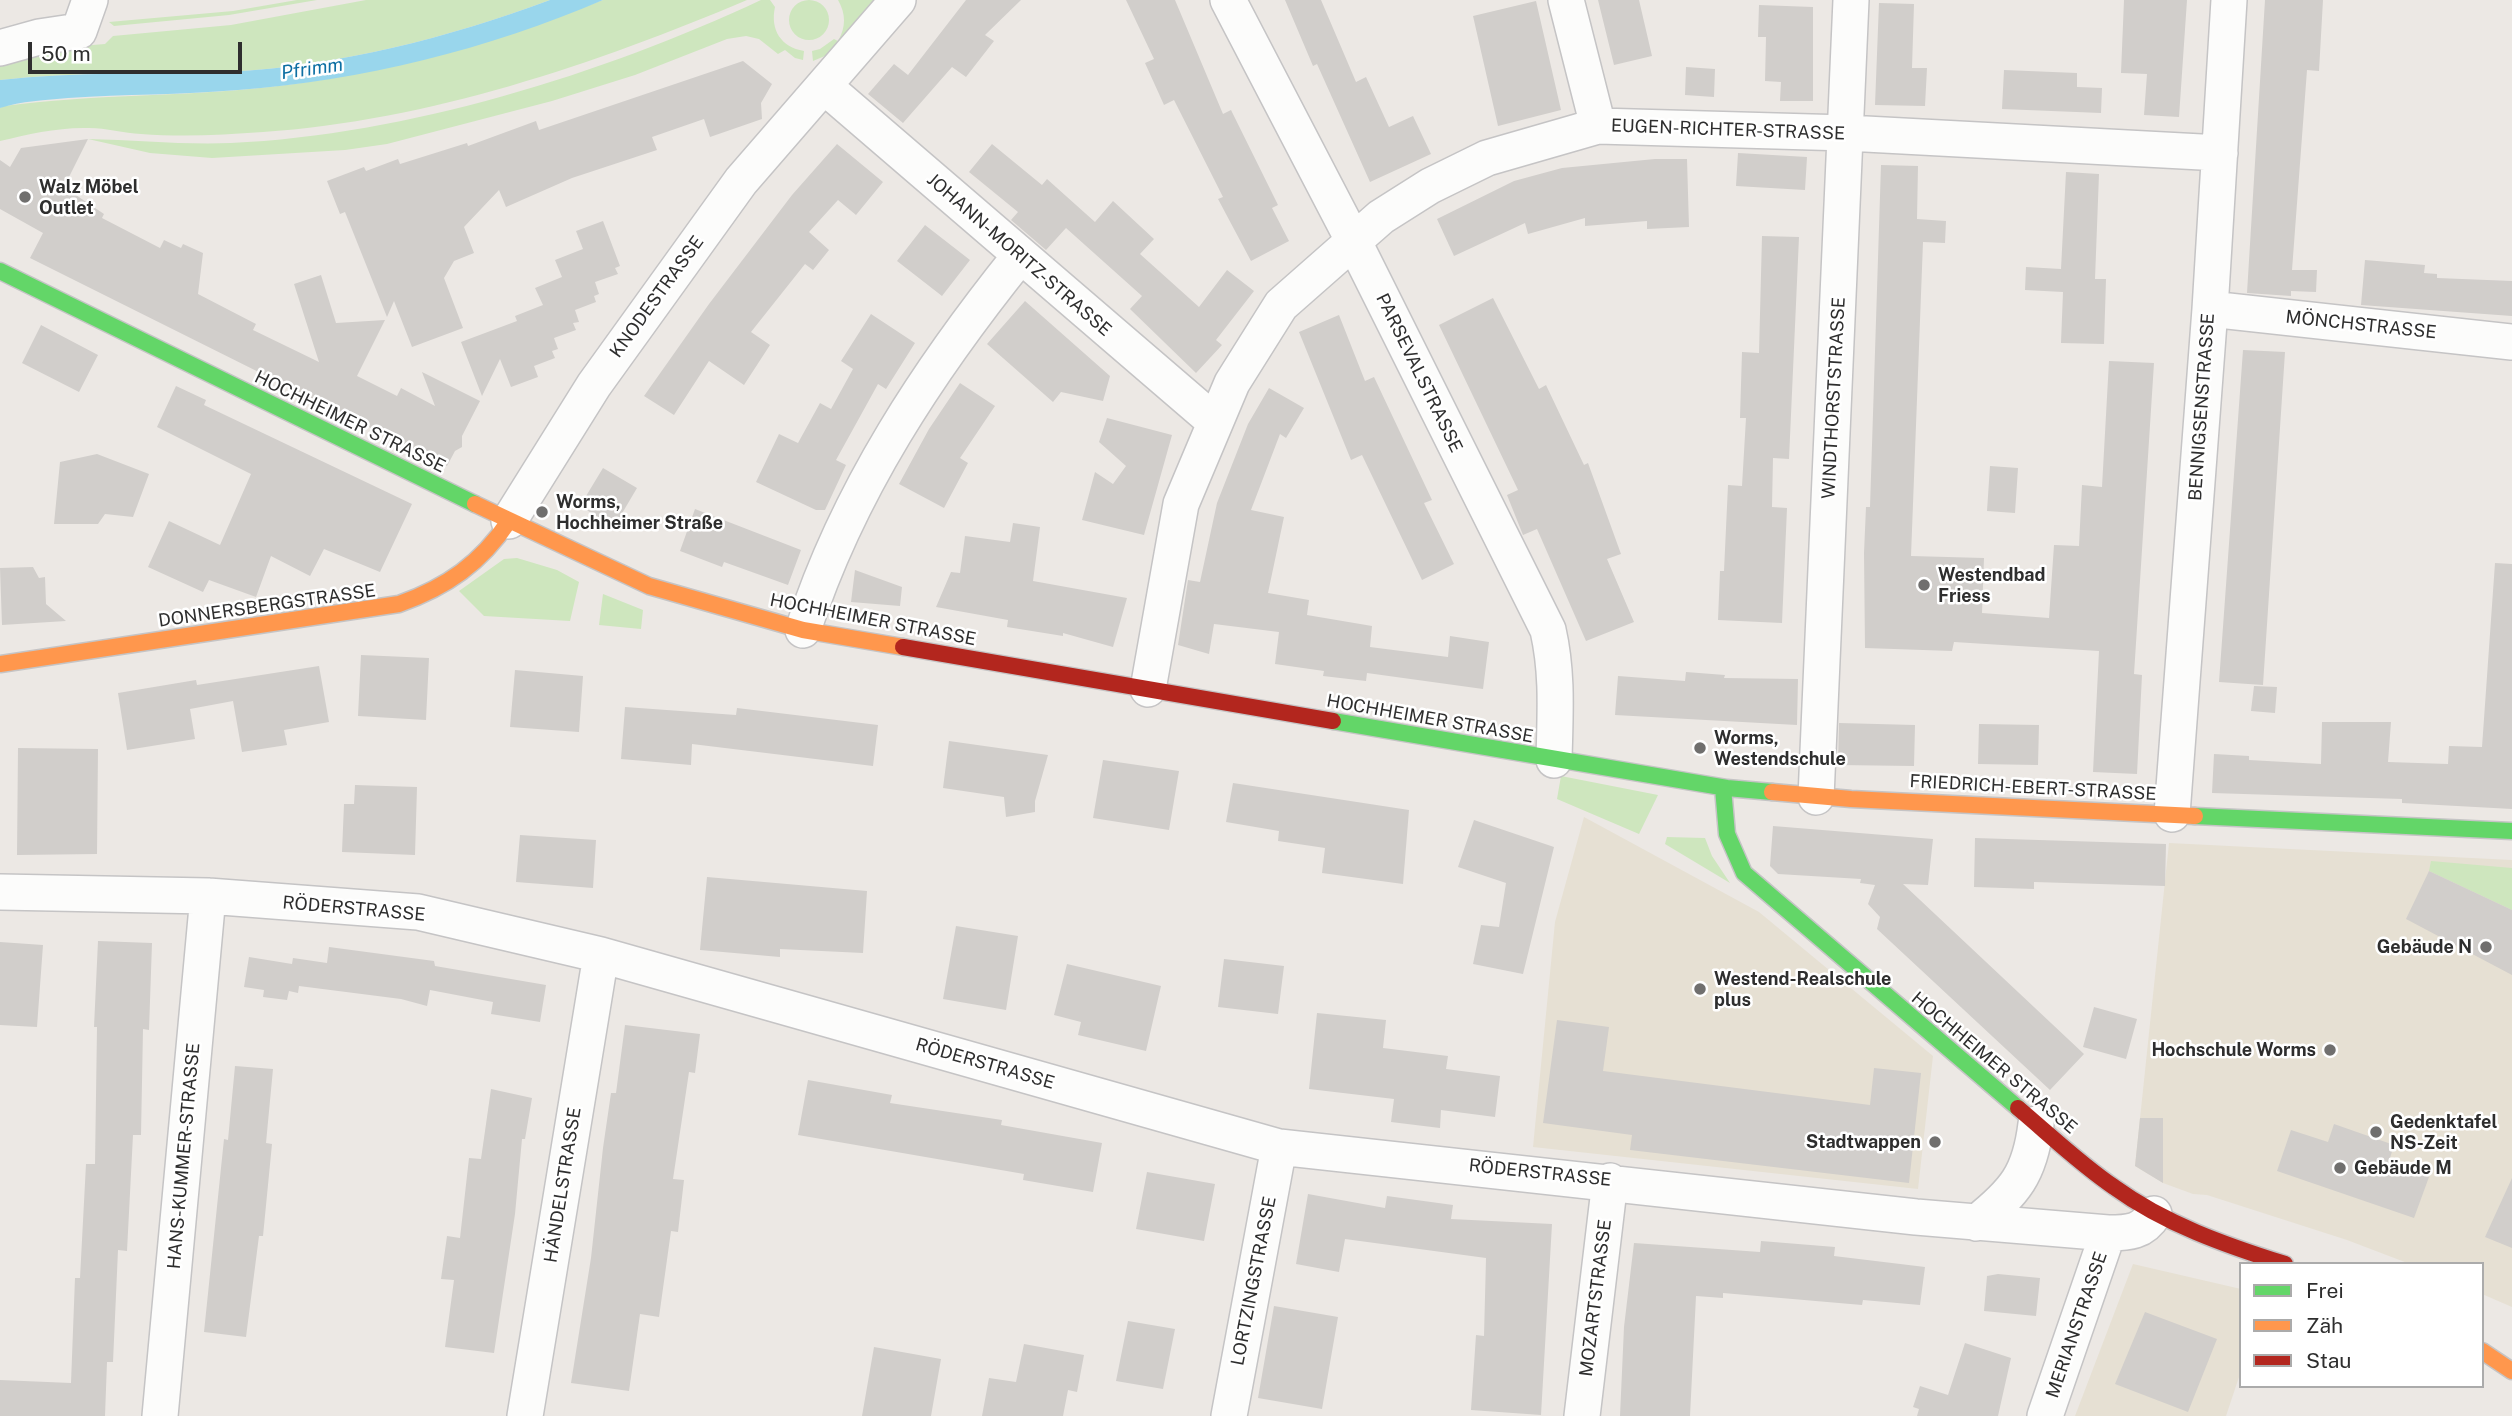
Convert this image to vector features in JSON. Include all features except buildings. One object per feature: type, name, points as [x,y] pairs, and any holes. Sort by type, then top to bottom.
[{"type":"street","points":[[0,48],[39,37],[79,31],[90,0]]},
{"type":"street","name":"KNODESTRASSE","points":[[509,521],[594,384],[741,181],[898,0]]},
{"type":"street","name":"PARSEVALSTRASSE","points":[[1228,0],[1353,240],[1548,630],[1555,661],[1557,689],[1554,760]]},
{"type":"street","points":[[1566,0],[1598,126]]},
{"type":"street","name":"WINDTHORSTSTRASSE","points":[[1816,797],[1851,0]]},
{"type":"street","name":"BENNIGSENSTRASSE","points":[[2172,814],[2210,309],[2229,0]]},
{"type":"street","name":"JOHANN-MORITZ-STRASSE","points":[[824,86],[1215,422]]},
{"type":"street","name":"EUGEN-RICHTER-STRASSE","points":[[1148,689],[1181,504],[1232,383],[1281,305],[1381,217],[1430,186],[1487,158],[1598,126],[1847,133],[2220,153]]},
{"type":"street","points":[[803,630],[818,585],[852,511],[912,401],[968,321],[1020,256]]},
{"type":"street","name":"HOCHHEIMER STRASSE","points":[[0,271],[509,521],[649,586],[803,630],[1554,760]]},
{"type":"street","name":"MÖNCHSTRASSE","points":[[2210,309],[2512,341]]},
{"type":"street","name":"DONNERSBERGSTRASSE","points":[[0,664],[379,609],[415,601],[440,589],[477,563],[496,544],[509,521]]},
{"type":"street","name":"FRIEDRICH-EBERT-STRASSE","points":[[1554,760],[1723,788],[1816,797],[2512,831]]},
{"type":"street","name":"HOCHHEIMER STRASSE","points":[[1723,788],[1727,834],[1744,873],[2036,1124],[2120,1194],[2154,1214],[2193,1233],[2280,1262]]},
{"type":"street","name":"RÖDERSTRASSE","points":[[0,892],[208,896],[418,912],[601,955],[1279,1147],[1976,1223],[2108,1233],[2135,1231],[2144,1227],[2154,1214]]},
{"type":"street","name":"HANS-KUMMER-STRASSE","points":[[160,1416],[208,896]]},
{"type":"street","name":"HÄNDELSTRASSE","points":[[525,1416],[601,955]]},
{"type":"street","points":[[1976,1223],[2014,1190],[2026,1171],[2036,1124]]},
{"type":"street","name":"LORTZINGSTRASSE","points":[[1229,1416],[1279,1147]]},
{"type":"street","name":"MOZARTSTRASSE","points":[[1582,1416],[1610,1181]]},
{"type":"street","name":"MERIANSTRASSE","points":[[2045,1416],[2108,1233]]},
{"type":"street","points":[[2484,1352],[2512,1371]]},
{"type":"shaded area","name":"Westend-Realschule plus","points":[[1584,817],[1759,912],[1933,1056],[1918,1189],[1533,1147],[1555,922]]},
{"type":"shaded area","name":"Hochschule Worms","points":[[2169,843],[2512,860],[2512,1307],[2484,1295],[2484,1262],[2405,1262],[2347,1240],[2207,1195],[2193,1194],[2163,1183],[2135,1166]]},
{"type":"shaded area","points":[[2133,1264],[2239,1289],[2239,1377],[2226,1416],[2075,1416]]},
{"type":"green space","points":[[297,0],[317,0],[229,15],[114,26],[109,22],[233,11]]},
{"type":"green space","points":[[366,0],[550,0],[432,38],[310,64],[229,72],[86,74],[0,80],[0,61],[43,49],[105,44],[113,36],[231,25]]},
{"type":"green space","points":[[603,0],[747,0],[690,24],[571,67],[510,86],[387,116],[325,126],[248,133],[172,135],[78,128],[0,141],[0,108],[4,106],[70,99],[269,87],[354,74],[480,42]]},
{"type":"green space","points":[[761,0],[770,0],[775,7],[774,23],[779,36],[789,46],[804,51],[803,60],[795,58],[785,50],[778,54],[759,39],[746,36],[727,39],[635,75],[552,101],[387,144],[345,150],[212,158],[150,153],[88,139],[231,143],[298,138],[434,114],[570,76],[700,27]]},
{"type":"green space","points":[[809,0],[817,1],[823,6],[828,12],[828,28],[823,34],[817,39],[809,40],[801,39],[795,34],[790,28],[789,20],[790,12],[795,6],[801,1]]},
{"type":"green space","points":[[838,0],[885,0],[832,53],[813,61],[812,51],[834,39],[838,41],[841,36],[844,20]]},
{"type":"green space","points":[[517,558],[557,570],[579,582],[570,621],[484,616],[459,591],[504,559]]},
{"type":"green space","points":[[603,594],[643,610],[641,629],[599,625]]},
{"type":"green space","points":[[1561,776],[1658,795],[1639,834],[1557,799]]},
{"type":"green space","points":[[1667,837],[1705,838],[1712,856],[1730,883],[1665,844]]},
{"type":"green space","points":[[2431,861],[2512,868],[2512,910],[2429,871]]},
{"type":"water","name":"Pfrimm","points":[[550,0],[603,0],[560,18],[470,48],[331,79],[217,92],[51,99],[0,108],[0,80],[86,74],[229,72],[310,64],[432,38]]},
{"type":"traffic: fast","points":[[0,271],[475,504]]},
{"type":"traffic: fast","points":[[1333,721],[1727,788],[1772,792]]},
{"type":"traffic: fast","points":[[1723,788],[1727,834],[1744,873],[2018,1108]]},
{"type":"traffic: fast","points":[[2195,816],[2512,831]]},
{"type":"traffic: slow","points":[[475,504],[649,586],[803,630],[903,647]]},
{"type":"traffic: slow","points":[[0,664],[399,604],[432,590],[461,572],[487,549],[509,521]]},
{"type":"traffic: slow","points":[[1772,792],[1851,799],[2195,816]]},
{"type":"traffic: slow","points":[[2484,1352],[2512,1371]]},
{"type":"traffic: jam","points":[[903,647],[1333,721]]},
{"type":"traffic: jam","points":[[2018,1108],[2089,1169],[2154,1212],[2196,1232],[2279,1262]]},
{"type":"place","name":"Walz Möbel Outlet","points":[[25,197]]},
{"type":"place","name":"Worms, Hochheimer Straße","points":[[542,512]]},
{"type":"place","name":"Westendbad Friess","points":[[1924,585]]},
{"type":"place","name":"Worms, Westendschule","points":[[1700,748]]},
{"type":"place","name":"Gebäude N","points":[[2486,947]]},
{"type":"place","name":"Westend-Realschule plus","points":[[1700,989]]},
{"type":"place","name":"Hochschule Worms","points":[[2330,1050]]},
{"type":"place","name":"Gedenktafel NS-Zeit","points":[[2376,1132]]},
{"type":"place","name":"Stadtwappen","points":[[1935,1142]]},
{"type":"place","name":"Gebäude M","points":[[2340,1168]]}]
